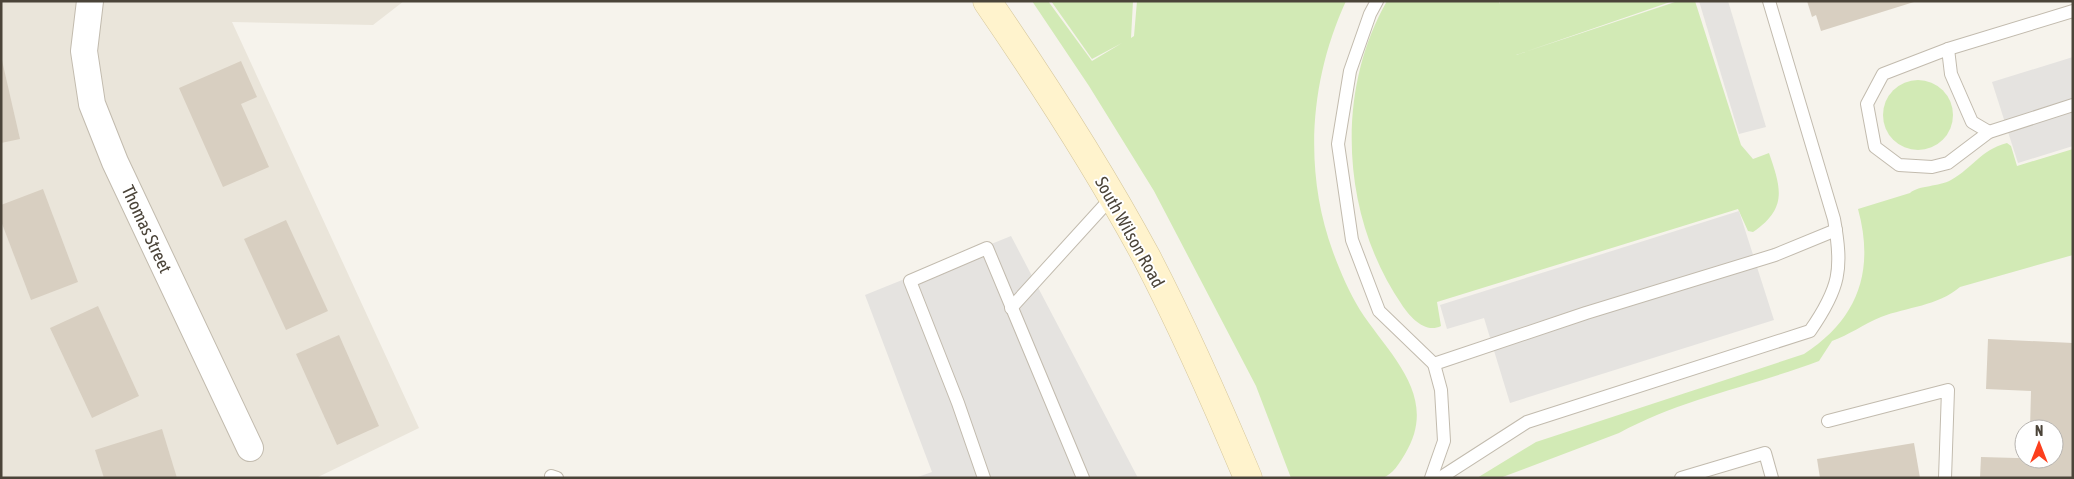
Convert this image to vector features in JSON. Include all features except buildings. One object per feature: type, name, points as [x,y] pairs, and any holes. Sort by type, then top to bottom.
[{"type":"main road","name":"South Wilson Road","points":[[987,1],[1038,75],[1112,197],[1146,258],[1203,372],[1248,478]]},
{"type":"street","name":"Thomas Street","points":[[90,1],[84,51],[92,104],[115,162],[250,448]]},
{"type":"lane","points":[[1377,1],[1370,14],[1350,71],[1338,144],[1352,240],[1379,311],[1434,364],[1441,390],[1444,441],[1431,478]]},
{"type":"lane","points":[[1440,478],[1527,422],[1810,331],[1828,306],[1838,279],[1839,247],[1836,230],[1768,1]]},
{"type":"lane","points":[[2073,11],[1948,49],[1883,74],[1867,104],[1874,147],[1899,165],[1932,167],[1948,163],[1989,132],[2073,105]]},
{"type":"lane","points":[[1948,49],[1951,74],[1972,122],[1989,132]]},
{"type":"lane","points":[[1011,308],[1112,197]]},
{"type":"lane","points":[[1434,364],[1586,313],[1775,255],[1836,230]]},
{"type":"lane","points":[[984,478],[958,403],[910,281],[987,248],[1083,478]]},
{"type":"lane","points":[[1828,421],[1948,390],[1945,478]]},
{"type":"lane","points":[[1681,478],[1765,453],[1772,478]]},
{"type":"shaded area","points":[[1,1],[404,1],[373,25],[232,22],[419,428],[316,478],[1,478]]},
{"type":"shaded area","points":[[1699,1],[1728,1],[1766,127],[1739,134]]},
{"type":"shaded area","points":[[2073,57],[2073,146],[2018,163],[1992,82]]},
{"type":"shaded area","points":[[1739,211],[1774,320],[1510,403],[1484,318],[1447,329],[1440,305]]},
{"type":"shaded area","points":[[1011,236],[1138,478],[915,478],[932,472],[865,295]]},
{"type":"green space","points":[[1032,1],[1048,1],[1092,61],[1122,43],[1092,59],[1051,1],[1133,1],[1131,38],[1134,36],[1137,1],[1346,1],[1334,31],[1318,93],[1314,157],[1323,221],[1345,281],[1360,310],[1396,360],[1414,395],[1417,413],[1414,433],[1405,454],[1390,474],[1382,478],[1291,478],[1256,386],[1154,191],[1089,86]]},
{"type":"green space","points":[[1387,1],[1499,1],[1500,4],[1500,1],[1673,1],[1516,55],[1678,1],[1695,1],[1741,145],[1753,159],[1769,153],[1778,187],[1779,197],[1777,206],[1764,223],[1753,232],[1748,231],[1738,209],[1437,302],[1441,326],[1429,328],[1418,323],[1405,310],[1382,271],[1367,234],[1357,195],[1352,155],[1353,115],[1359,75],[1370,37]]},
{"type":"green space","points":[[1925,80],[1938,86],[1947,95],[1951,101],[1953,115],[1951,129],[1943,140],[1932,148],[1911,150],[1904,148],[1893,140],[1885,129],[1883,108],[1885,101],[1893,90],[1904,82]]},
{"type":"green space","points":[[2007,143],[2011,146],[2017,166],[2073,149],[2073,255],[1960,287],[1932,302],[1881,317],[1832,341],[1819,361],[1667,411],[1619,433],[1500,478],[1477,478],[1536,442],[1804,354],[1823,340],[1838,325],[1858,292],[1863,273],[1864,253],[1863,232],[1858,209],[1951,180],[1990,150]]}]
